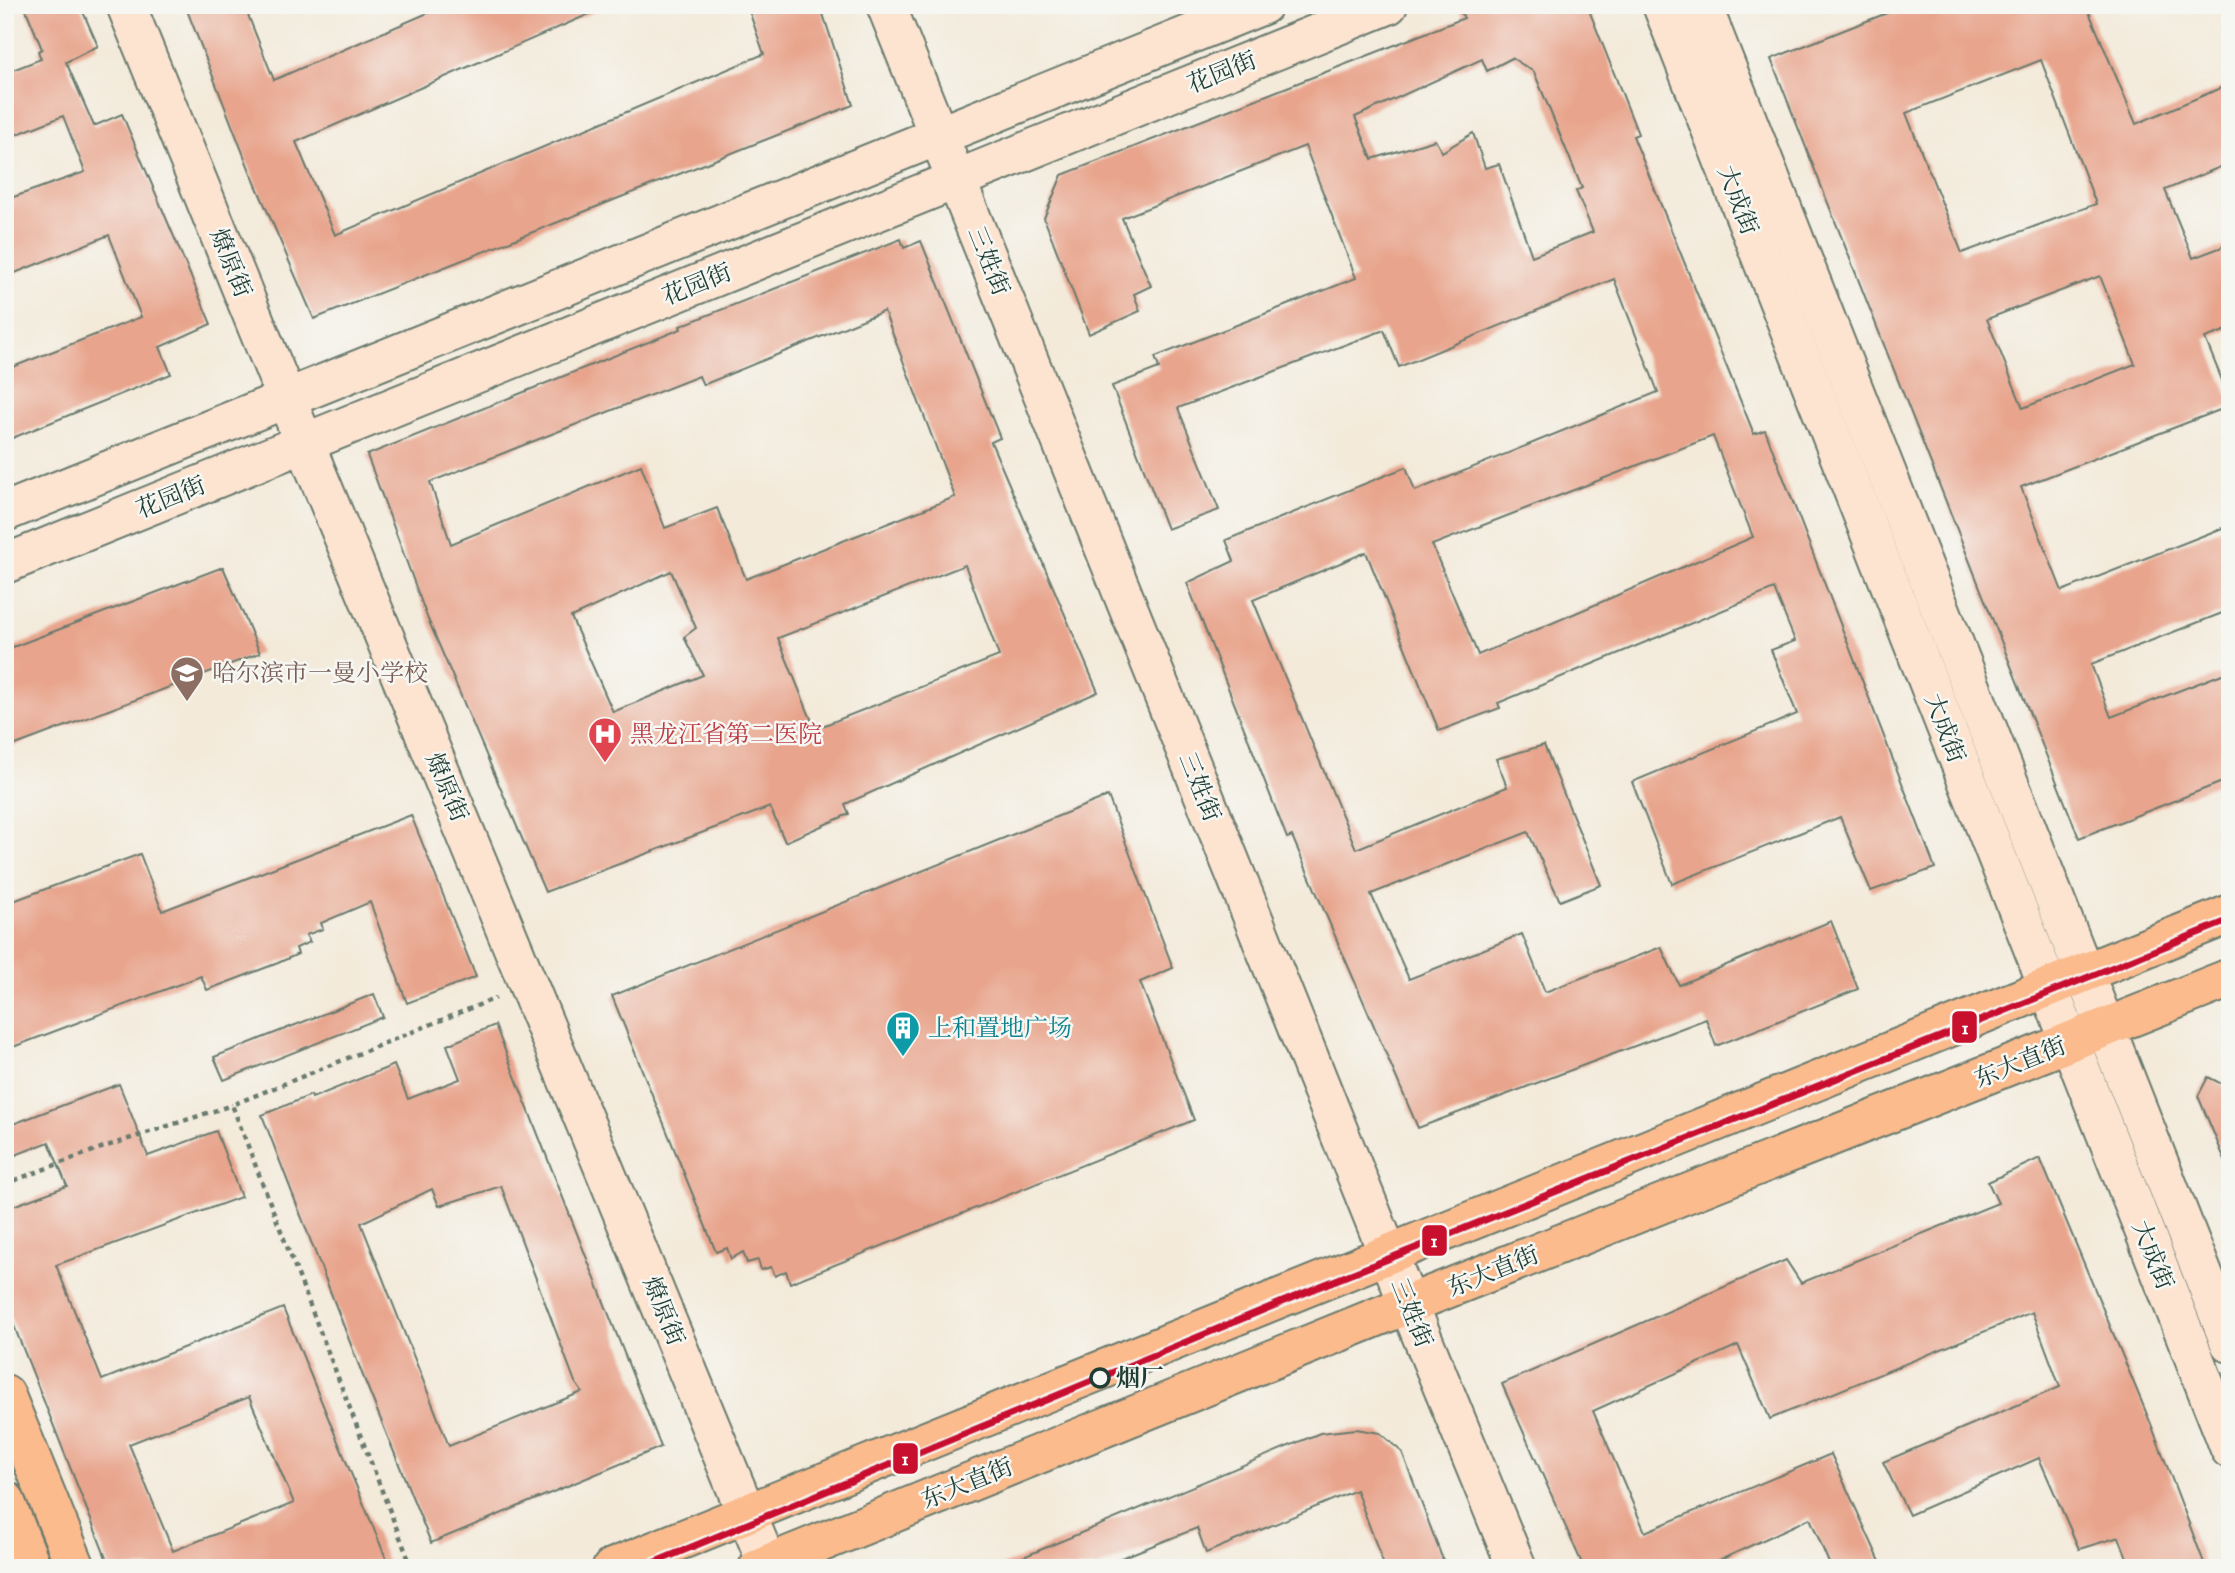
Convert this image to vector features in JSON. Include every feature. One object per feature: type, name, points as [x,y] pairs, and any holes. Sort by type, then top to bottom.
[{"type":"main road","name":"燎原街","points":[[126,5],[304,443],[747,1512],[765,1566]]},
{"type":"main road","name":"三姓街","points":[[886,5],[1517,1568]]},
{"type":"main road","name":"花园街","points":[[5,512],[1264,5]]},
{"type":"main road","name":"花园街","points":[[5,564],[1388,5]]},
{"type":"main road","name":"大成街","points":[[1662,5],[2230,1449]]},
{"type":"main road","name":"大成街","points":[[1702,5],[2230,1343]]},
{"type":"main road","points":[[612,1568],[2230,914]]},
{"type":"main road","name":"东大直街","points":[[765,1566],[1409,1304],[2230,978]]},
{"type":"main road","points":[[5,1394],[76,1568]]},
{"type":"main road","points":[[5,1500],[32,1568]]},
{"type":"path","points":[[5,1184],[98,1149],[232,1105],[530,985]]},
{"type":"path","points":[[232,1105],[412,1568]]},
{"type":"building","points":[[24,5],[80,5],[98,46],[66,62],[94,126],[122,114],[211,324],[160,347],[171,374],[5,441],[5,370],[141,317],[109,235],[5,277],[5,200],[85,172],[63,116],[5,139],[5,73],[41,59],[38,51],[42,49]]},
{"type":"building","points":[[185,5],[244,5],[274,80],[446,5],[610,5],[296,142],[335,235],[764,54],[747,5],[820,5],[853,105],[314,319],[250,171]]},
{"type":"building","points":[[1456,5],[1587,5],[1638,134],[1633,136],[1754,434],[1765,430],[1935,868],[1871,891],[1840,817],[1672,884],[1632,782],[1797,714],[1771,650],[1795,641],[1774,589],[1498,703],[1500,708],[1439,731],[1366,552],[1253,600],[1356,849],[1507,787],[1496,759],[1544,745],[1601,885],[1560,901],[1528,832],[1371,894],[1409,979],[1522,934],[1545,992],[1661,947],[1679,985],[1831,921],[1858,989],[1716,1046],[1706,1019],[1418,1128],[1292,836],[1287,838],[1187,583],[1234,561],[1226,540],[1406,467],[1415,491],[1658,392],[1614,279],[1399,367],[1384,330],[1178,408],[1219,510],[1167,529],[1112,386],[1159,368],[1155,357],[1356,278],[1305,146],[1122,218],[1151,286],[1134,294],[1140,311],[1089,334],[1044,218],[1062,175],[1464,18]],"holes":[[[1512,58],[1534,72],[1582,188],[1576,191],[1593,232],[1532,256],[1499,164],[1485,168],[1473,133],[1442,152],[1435,140],[1372,159],[1355,117],[1482,59],[1487,71]],[[1713,436],[1753,537],[1478,655],[1432,545]]]},
{"type":"building","points":[[1907,5],[2086,5],[2136,124],[2230,84],[2230,163],[2165,190],[2193,258],[2230,244],[2230,329],[2205,338],[2230,406],[2021,487],[2062,591],[2230,525],[2230,610],[2091,664],[2111,717],[2230,671],[2230,779],[2079,838],[1771,59]],"holes":[[[2041,60],[2096,204],[1962,253],[1906,113]],[[2100,276],[2135,364],[2023,408],[1987,319]]]},
{"type":"building","points":[[901,239],[904,248],[921,241],[1000,438],[991,442],[1098,692],[845,804],[849,814],[785,842],[770,807],[545,892],[427,617],[367,455],[681,329],[680,326]],"holes":[[[884,311],[955,497],[746,579],[717,508],[665,528],[641,465],[451,544],[430,482],[699,376],[703,385]],[[965,565],[999,656],[815,729],[778,638]],[[671,571],[696,628],[684,637],[703,675],[613,712],[571,617]]]},
{"type":"building","name":"哈尔滨市一曼小学校","points":[[223,567],[260,653],[5,749],[5,650]]},
{"type":"building","name":"上和置地广场","points":[[1108,796],[1173,968],[1140,982],[1194,1120],[790,1283],[786,1271],[775,1276],[771,1267],[761,1270],[758,1260],[747,1263],[743,1252],[731,1259],[727,1248],[716,1252],[612,996]]},
{"type":"building","points":[[411,815],[476,977],[407,1003],[370,902],[321,923],[323,929],[306,935],[310,942],[296,948],[298,954],[278,963],[207,990],[201,976],[5,1050],[5,904],[140,854],[162,911]]},
{"type":"building","points":[[374,994],[383,1017],[224,1080],[214,1057]]},
{"type":"building","points":[[495,1025],[661,1447],[431,1543],[262,1115],[394,1065],[408,1099],[460,1079],[447,1045]],"holes":[[[501,1186],[575,1382],[582,1392],[449,1446],[361,1223],[432,1189],[439,1206]]]},
{"type":"building","points":[[2208,1077],[2230,1088],[2230,1172],[2198,1096]]},
{"type":"building","points":[[119,1084],[148,1156],[216,1131],[241,1197],[56,1265],[102,1380],[283,1308],[390,1568],[110,1568],[5,1303],[5,1209],[67,1186],[49,1142],[5,1159],[5,1127]],"holes":[[[249,1397],[294,1503],[173,1551],[129,1444]]]},
{"type":"building","points":[[2040,1158],[2151,1424],[2206,1568],[2131,1568],[2119,1537],[2079,1549],[2039,1458],[1909,1515],[1883,1462],[2060,1387],[2032,1312],[1770,1419],[1738,1345],[1593,1411],[1645,1532],[1831,1454],[1883,1568],[1831,1568],[1810,1518],[1703,1568],[1584,1568],[1502,1384],[1786,1260],[1801,1283],[1998,1203],[1988,1182]]},
{"type":"building","points":[[1356,1429],[1380,1433],[1402,1452],[1446,1568],[1385,1568],[1356,1490],[1206,1553],[1197,1528],[1096,1568],[997,1568],[1320,1433]]},
{"type":"transit line","name":"1","points":[[641,1568],[1321,1286],[2230,920]]},
{"type":"place","name":"哈尔滨市一曼小学校","points":[[187,703]]},
{"type":"place","name":"黑龙江省第二医院","points":[[605,764]]},
{"type":"place","name":"上和置地广场","points":[[903,1058]]},
{"type":"place","name":"烟厂","points":[[1100,1378]]}]
